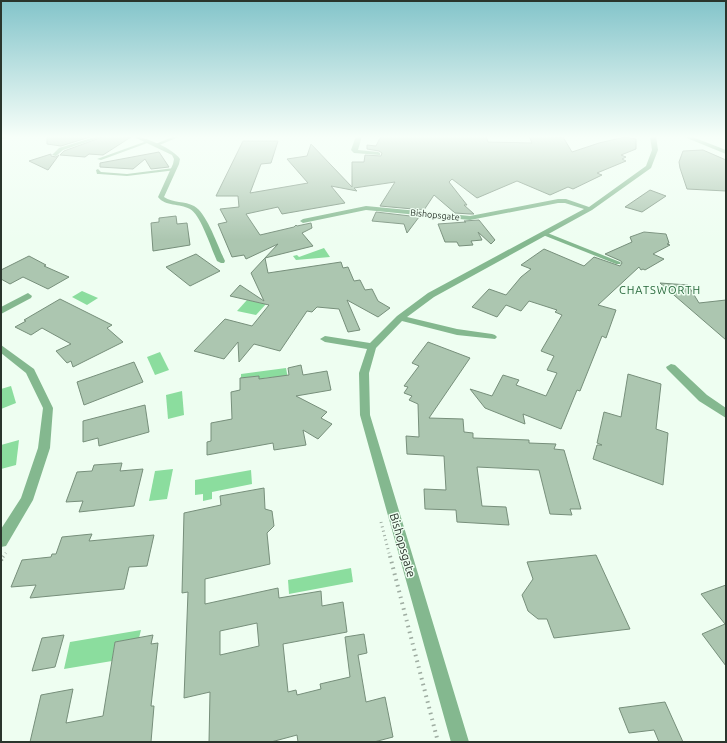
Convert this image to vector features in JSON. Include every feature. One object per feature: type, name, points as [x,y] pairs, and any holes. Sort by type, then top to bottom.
[{"type":"street","points":[[173,171],[161,196],[166,200],[182,203],[196,210],[221,261]]},
{"type":"street","name":"Bishopsgate","points":[[460,742],[365,415],[364,373],[372,346],[400,318],[432,295],[590,209],[644,171]]},
{"type":"street","name":"Bishopsgate","points":[[303,221],[366,208],[470,218],[558,201],[566,201],[590,209]]},
{"type":"street","points":[[1,311],[28,296]]},
{"type":"street","points":[[400,318],[454,331],[492,337]]},
{"type":"street","points":[[326,339],[372,346]]},
{"type":"street","points":[[1,348],[30,371],[48,408],[44,448],[27,500],[1,541]]},
{"type":"street","points":[[671,367],[703,398],[726,414]]},
{"type":"lane","points":[[98,171],[99,174],[127,175],[161,171]]},
{"type":"lane","points":[[545,234],[618,263]]},
{"type":"shaded area","points":[[324,248],[330,257],[296,260],[293,256],[297,255],[299,257]]},
{"type":"shaded area","points":[[82,291],[98,298],[87,305],[72,297]]},
{"type":"shaded area","points":[[247,300],[266,304],[256,315],[237,311]]},
{"type":"shaded area","points":[[160,352],[169,370],[155,375],[147,357]]},
{"type":"shaded area","points":[[286,368],[288,379],[274,381],[273,377],[264,378],[259,383],[259,376],[241,378],[241,374]]},
{"type":"shaded area","points":[[11,386],[16,403],[1,409],[1,389]]},
{"type":"shaded area","points":[[182,391],[184,415],[168,419],[166,395]]},
{"type":"shaded area","points":[[19,440],[16,465],[1,469],[1,445]]},
{"type":"shaded area","points":[[173,469],[167,499],[149,501],[155,471]]},
{"type":"shaded area","points":[[251,470],[252,484],[212,492],[212,499],[203,501],[203,494],[195,495],[195,480]]},
{"type":"shaded area","points":[[351,568],[353,582],[289,594],[288,580]]},
{"type":"shaded area","points":[[141,630],[139,638],[115,642],[112,661],[64,669],[70,642]]},
{"type":"building","points":[[228,171],[258,171],[250,193],[308,183],[297,171],[336,171],[352,187],[352,171],[603,171],[597,173],[602,175],[573,189],[568,187],[550,195],[517,181],[477,198],[452,179],[449,182],[467,205],[464,205],[474,214],[455,213],[434,195],[424,210],[380,206],[395,182],[354,188],[357,191],[331,186],[345,203],[282,214],[278,207],[246,214],[260,235],[294,227],[296,225],[311,223],[312,228],[302,233],[313,246],[265,258],[268,273],[341,262],[343,268],[348,267],[354,281],[360,280],[365,290],[372,289],[378,301],[390,308],[378,317],[347,300],[360,330],[348,332],[339,309],[317,307],[312,312],[307,311],[280,351],[254,344],[239,362],[238,342],[224,359],[194,351],[225,319],[252,326],[269,305],[230,296],[240,285],[264,301],[251,273],[278,244],[246,259],[244,255],[232,257],[218,224],[227,222],[220,209],[239,207],[238,196],[216,196]]},
{"type":"building","points":[[681,171],[726,171],[726,191],[687,189]]},
{"type":"building","points":[[650,190],[666,196],[642,212],[625,207]]},
{"type":"building","points":[[376,212],[419,217],[407,233],[404,224],[372,221]]},
{"type":"building","points":[[176,216],[177,224],[187,223],[190,245],[153,251],[151,223],[159,222],[159,218]]},
{"type":"building","points":[[479,220],[495,240],[491,244],[478,232],[482,240],[471,241],[473,245],[459,246],[457,242],[445,242],[438,224],[466,222],[464,221]]},
{"type":"building","points":[[644,232],[666,234],[669,243],[667,244],[670,245],[653,254],[664,259],[645,270],[641,270],[639,267],[598,305],[616,310],[606,338],[602,336],[580,391],[577,390],[561,429],[523,414],[525,424],[485,408],[470,389],[492,396],[503,375],[519,380],[516,385],[546,396],[557,373],[547,370],[554,356],[541,351],[562,315],[555,312],[557,310],[529,301],[521,311],[506,305],[497,317],[472,307],[489,289],[506,295],[521,277],[531,269],[521,265],[544,249],[584,266],[594,257],[620,266],[622,263],[621,261],[605,254],[632,242],[630,237]]},
{"type":"building","points":[[196,254],[220,271],[190,286],[166,267]]},
{"type":"building","points":[[29,256],[46,265],[44,266],[69,277],[48,289],[23,277],[10,284],[1,279],[1,270]]},
{"type":"building","points":[[660,283],[688,285],[699,303],[726,300],[726,340]]},
{"type":"building","points":[[60,299],[112,325],[107,328],[123,342],[73,367],[71,361],[67,363],[56,351],[71,344],[42,328],[31,335],[15,327]]},
{"type":"building","points":[[428,342],[470,358],[429,418],[463,419],[464,432],[473,433],[473,438],[529,440],[529,443],[556,444],[554,449],[564,450],[581,509],[570,509],[572,515],[550,514],[539,470],[477,467],[482,506],[506,507],[509,525],[457,522],[456,510],[425,509],[424,489],[446,490],[444,456],[407,454],[406,436],[419,437],[418,404],[409,400],[412,396],[404,393],[408,387],[404,386],[419,366],[412,363]]},
{"type":"building","points":[[134,362],[143,382],[84,405],[77,382]]},
{"type":"building","points":[[301,365],[303,375],[327,371],[331,390],[296,396],[327,412],[321,418],[332,424],[318,439],[303,430],[306,445],[274,450],[273,443],[207,455],[207,442],[211,441],[211,423],[232,419],[231,392],[240,390],[240,378],[259,376],[259,379],[289,375],[288,368]]},
{"type":"building","points":[[628,374],[661,384],[656,429],[668,433],[663,485],[593,459],[597,445],[602,445],[597,443],[604,412],[621,417]]},
{"type":"building","points":[[145,405],[149,432],[99,446],[98,438],[83,442],[83,421]]},
{"type":"building","points":[[122,463],[120,471],[143,469],[134,506],[79,512],[83,501],[66,502],[77,472],[92,471],[94,465]]},
{"type":"building","points":[[264,488],[265,509],[272,511],[274,526],[267,533],[270,564],[205,579],[205,604],[278,588],[279,598],[321,591],[322,606],[343,602],[347,632],[283,644],[288,692],[296,690],[297,695],[321,689],[320,684],[350,677],[345,637],[364,634],[367,653],[358,655],[366,702],[385,697],[393,737],[374,742],[298,742],[297,735],[271,742],[209,742],[210,692],[184,698],[188,592],[182,593],[184,513],[221,505],[220,496]],"holes":[[[257,623],[259,646],[220,655],[220,631]]]},
{"type":"building","points":[[92,534],[89,541],[154,535],[147,566],[129,567],[124,589],[30,598],[36,585],[11,587],[22,560],[51,557],[52,554],[56,554],[62,537]]},
{"type":"building","points":[[596,555],[630,629],[554,638],[547,619],[538,619],[528,611],[522,595],[533,579],[527,562]]},
{"type":"building","points":[[726,585],[726,666],[702,634],[725,624],[701,594]]},
{"type":"building","points":[[64,635],[55,667],[32,671],[42,638]]},
{"type":"building","points":[[153,635],[151,644],[158,643],[151,706],[154,706],[151,742],[30,742],[41,695],[73,689],[66,723],[103,716],[115,642]]},
{"type":"building","points":[[665,702],[683,742],[659,742],[654,730],[629,733],[619,708]]},
{"type":"district","name":"CHATSWORTH","points":[[660,290]]}]
